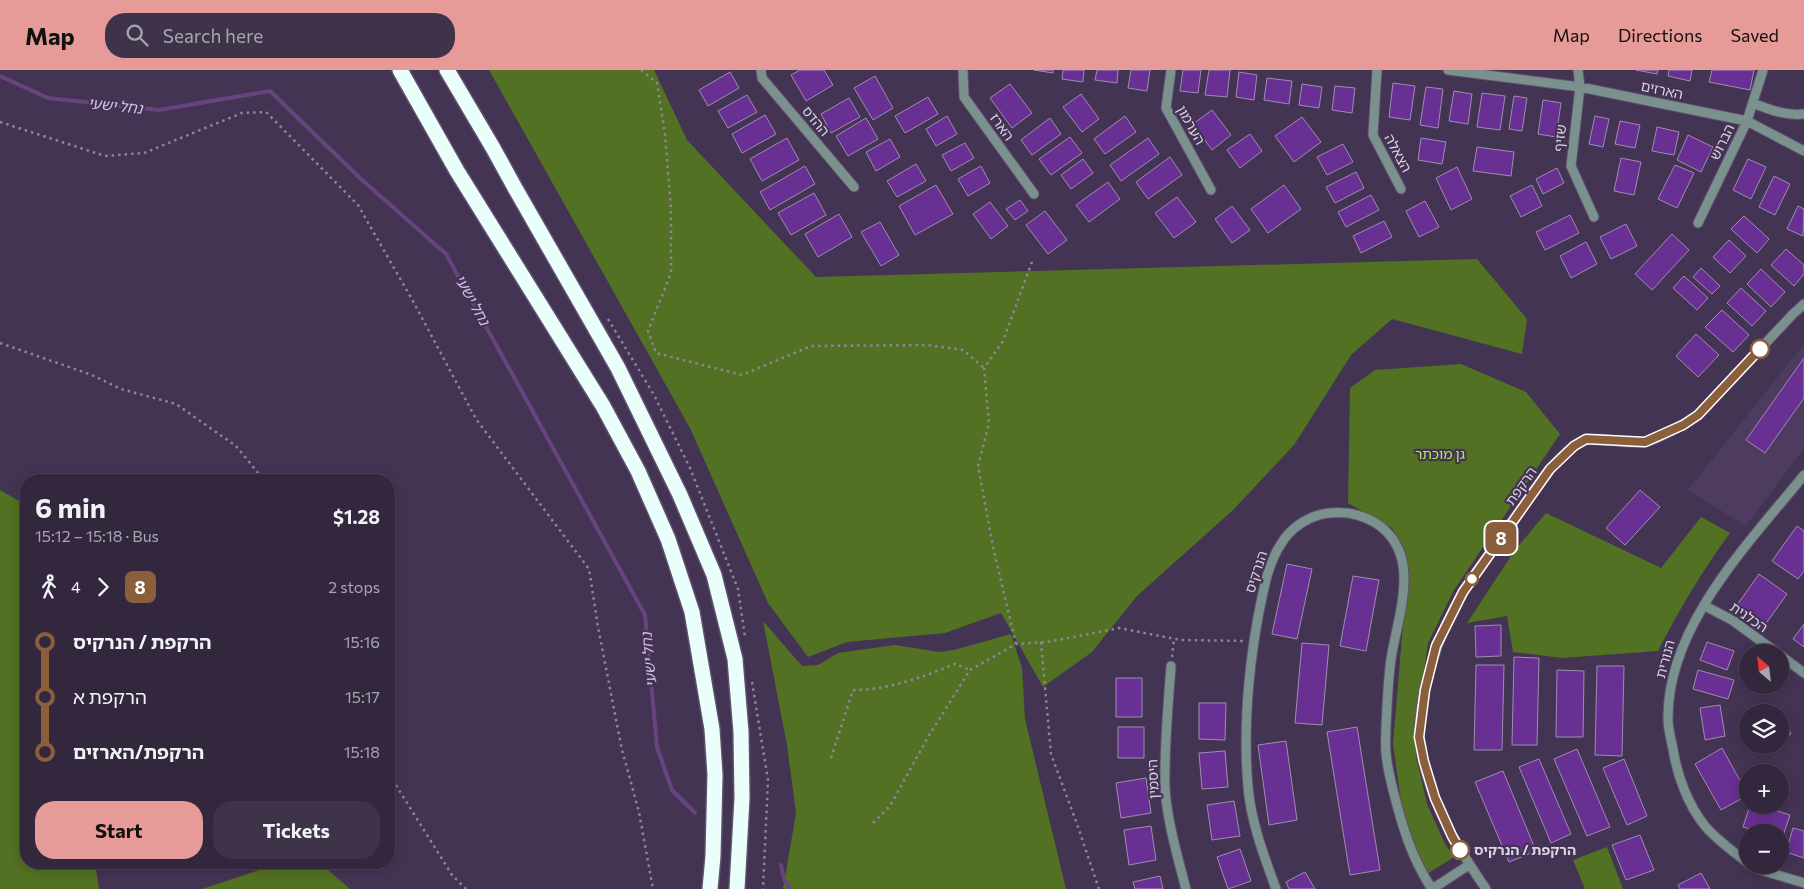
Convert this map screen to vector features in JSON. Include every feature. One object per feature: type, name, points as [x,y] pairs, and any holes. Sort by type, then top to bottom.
[{"type":"highway","points":[[390,70],[458,171]]},
{"type":"highway","points":[[400,70],[458,171],[603,406],[638,471],[668,539],[692,612],[712,728],[715,776],[713,856],[710,889]]},
{"type":"highway","points":[[447,70],[618,368],[680,495],[714,575],[735,659],[741,732],[742,798],[737,889]]},
{"type":"street","name":"ההדס","points":[[761,70],[762,78],[854,187]]},
{"type":"street","name":"הארז","points":[[963,70],[964,97],[1034,194]]},
{"type":"street","name":"הערמון","points":[[1171,70],[1166,108],[1211,190]]},
{"type":"street","name":"הצאלה","points":[[1378,70],[1373,135],[1401,188]]},
{"type":"street","name":"הארזים","points":[[1448,70],[1580,87],[1747,122],[1804,151]]},
{"type":"street","name":"שזיף","points":[[1578,70],[1580,87],[1571,166],[1594,217]]},
{"type":"street","name":"הברוש","points":[[1698,223],[1747,122],[1763,70]]},
{"type":"street","points":[[1753,103],[1784,114],[1804,114]]},
{"type":"street","name":"הרקפת","points":[[1486,889],[1452,836],[1435,798],[1424,762],[1419,737],[1425,690],[1436,646],[1463,592],[1550,469],[1574,446],[1586,439],[1645,442],[1683,425],[1698,415],[1804,304]]},
{"type":"street","name":"הנורית","points":[[1739,855],[1705,826],[1687,793],[1675,764],[1668,720],[1669,702],[1675,670],[1685,639],[1704,606],[1723,575],[1804,475]]},
{"type":"street","name":"הנרקיס","points":[[1276,889],[1254,823],[1248,789],[1246,706],[1254,642],[1263,592],[1273,560],[1281,543],[1295,528],[1311,517],[1343,511],[1368,519],[1389,533],[1404,564],[1405,585],[1391,661],[1387,696],[1385,752],[1398,809],[1409,846],[1420,871],[1432,889]]},
{"type":"street","name":"הכלנית","points":[[1704,606],[1732,620],[1765,644]]},
{"type":"street","points":[[1789,662],[1804,673]]},
{"type":"street","name":"היסמין","points":[[1171,666],[1166,732],[1165,790],[1174,844],[1186,889]]},
{"type":"street","points":[[1432,889],[1470,865]]},
{"type":"street","points":[[1774,874],[1804,883]]},
{"type":"path","points":[[641,70],[657,83],[665,134],[671,209],[671,273],[648,331],[656,353],[742,374],[810,346],[927,345],[962,350],[984,368]]},
{"type":"path","points":[[0,122],[105,156],[144,152],[242,113],[266,112],[358,205],[414,303],[476,419],[589,569],[598,627],[622,750],[639,812],[653,889]]},
{"type":"path","points":[[1016,644],[978,466],[989,423],[984,368],[1003,341],[1033,259]]},
{"type":"path","points":[[0,343],[92,375],[121,389],[176,404],[236,446],[259,474]]},
{"type":"path","points":[[873,823],[890,806],[928,737],[970,670],[1016,644],[1041,642],[1119,628],[1174,639],[1254,642]]},
{"type":"path","points":[[1171,666],[1174,639]]},
{"type":"path","points":[[1041,642],[1050,754],[1078,824],[1099,889]]},
{"type":"path","points":[[831,758],[853,690],[870,690],[915,678],[955,664],[970,670]]},
{"type":"path","points":[[395,784],[452,875],[466,889]]},
{"type":"shaded area","points":[[1804,344],[1804,448],[1746,526],[1688,490]]},
{"type":"green space","points":[[489,70],[654,70],[687,140],[816,277],[1477,259],[1527,319],[1522,354],[1392,319],[1351,355],[1294,445],[1233,510],[1137,596],[1092,652],[1043,687],[1001,613],[945,633],[847,642],[808,657],[768,603],[690,428]]},
{"type":"green space","name":"גן מוכתר","points":[[1461,364],[1526,392],[1560,434],[1454,590],[1428,643],[1415,738],[1417,761],[1427,804],[1445,844],[1454,857],[1427,874],[1404,822],[1393,744],[1408,565],[1403,545],[1392,528],[1348,503],[1350,388],[1375,370]]},
{"type":"green space","points":[[0,490],[20,502],[20,869],[96,869],[99,889],[0,889]]},
{"type":"green space","points":[[1546,513],[1661,568],[1701,517],[1730,533],[1691,591],[1658,651],[1562,658],[1513,652],[1507,616],[1467,623],[1515,550]]},
{"type":"green space","points":[[763,621],[802,666],[818,665],[838,653],[895,645],[939,652],[954,650],[1011,634],[1022,668],[1025,719],[1066,889],[783,889],[796,813],[787,745]]},
{"type":"green space","points":[[1607,847],[1623,889],[1585,889],[1573,860]]},
{"type":"green space","points":[[262,869],[327,869],[350,889],[202,889]]},
{"type":"building","points":[[800,70],[824,70],[833,85],[806,101],[791,75]]},
{"type":"building","points":[[1034,70],[1053,70],[1053,73]]},
{"type":"building","points":[[1063,70],[1084,70],[1083,82],[1062,79]]},
{"type":"building","points":[[1097,70],[1118,70],[1117,83],[1095,80]]},
{"type":"building","points":[[1131,70],[1150,70],[1147,91],[1128,88]]},
{"type":"building","points":[[1183,70],[1201,70],[1198,93],[1180,91]]},
{"type":"building","points":[[1209,70],[1230,70],[1227,97],[1205,95]]},
{"type":"building","points":[[1636,70],[1658,70],[1657,74]]},
{"type":"building","points":[[1669,70],[1692,70],[1690,81],[1668,76]]},
{"type":"building","points":[[1712,70],[1754,70],[1750,90],[1709,82]]},
{"type":"building","points":[[730,72],[739,88],[708,106],[699,90]]},
{"type":"building","points":[[1239,72],[1257,75],[1254,100],[1236,97]]},
{"type":"building","points":[[875,76],[893,108],[873,120],[854,88]]},
{"type":"building","points":[[1267,78],[1292,81],[1289,104],[1264,100]]},
{"type":"building","points":[[1393,83],[1415,86],[1410,120],[1389,117]]},
{"type":"building","points":[[1010,84],[1032,113],[1012,128],[990,98]]},
{"type":"building","points":[[1302,84],[1322,87],[1319,108],[1299,105]]},
{"type":"building","points":[[1335,86],[1355,88],[1352,113],[1332,110]]},
{"type":"building","points":[[1426,87],[1443,89],[1438,128],[1420,125]]},
{"type":"building","points":[[1454,91],[1472,94],[1468,124],[1449,121]]},
{"type":"building","points":[[1482,93],[1505,96],[1500,130],[1477,127]]},
{"type":"building","points":[[1081,94],[1099,119],[1082,132],[1063,107]]},
{"type":"building","points":[[747,95],[757,112],[728,128],[718,111]]},
{"type":"building","points":[[1514,96],[1527,98],[1522,131],[1509,129]]},
{"type":"building","points":[[928,97],[938,114],[905,133],[895,116]]},
{"type":"building","points":[[849,98],[860,117],[831,133],[821,114]]},
{"type":"building","points":[[1543,100],[1561,103],[1556,137],[1538,134]]},
{"type":"building","points":[[1212,110],[1231,135],[1212,150],[1193,124]]},
{"type":"building","points":[[765,115],[776,134],[742,153],[732,134]]},
{"type":"building","points":[[947,116],[957,134],[936,146],[926,129]]},
{"type":"building","points":[[1125,116],[1136,132],[1105,154],[1094,139]]},
{"type":"building","points":[[1595,116],[1609,119],[1603,147],[1589,144]]},
{"type":"building","points":[[1302,117],[1321,142],[1294,162],[1275,136]]},
{"type":"building","points":[[866,118],[878,139],[848,156],[836,136]]},
{"type":"building","points":[[1050,118],[1061,134],[1032,155],[1021,140]]},
{"type":"building","points":[[1620,121],[1640,125],[1635,148],[1615,144]]},
{"type":"building","points":[[1657,127],[1679,132],[1674,155],[1652,151]]},
{"type":"building","points":[[1250,134],[1262,151],[1240,168],[1227,150]]},
{"type":"building","points":[[1688,135],[1713,147],[1701,172],[1677,160]]},
{"type":"building","points":[[1070,137],[1082,153],[1051,175],[1039,159]]},
{"type":"building","points":[[787,138],[799,160],[762,181],[750,159]]},
{"type":"building","points":[[1148,138],[1159,154],[1121,181],[1110,165]]},
{"type":"building","points":[[1421,138],[1446,142],[1442,164],[1418,160]]},
{"type":"building","points":[[890,139],[900,157],[876,171],[866,152]]},
{"type":"building","points":[[965,143],[974,158],[951,171],[942,155]]},
{"type":"building","points":[[1343,144],[1353,162],[1327,175],[1317,157]]},
{"type":"building","points":[[1477,147],[1514,152],[1511,176],[1473,171]]},
{"type":"building","points":[[1170,157],[1182,175],[1148,199],[1136,182]]},
{"type":"building","points":[[1621,158],[1641,162],[1634,195],[1614,191]]},
{"type":"building","points":[[1083,159],[1093,173],[1071,189],[1061,175]]},
{"type":"building","points":[[1748,159],[1766,167],[1751,199],[1733,190]]},
{"type":"building","points":[[916,164],[926,181],[897,197],[887,181]]},
{"type":"building","points":[[1675,165],[1694,173],[1677,208],[1658,199]]},
{"type":"building","points":[[805,166],[815,184],[770,210],[760,192]]},
{"type":"building","points":[[981,166],[990,183],[968,196],[958,179]]},
{"type":"building","points":[[1457,167],[1472,199],[1451,210],[1436,178]]},
{"type":"building","points":[[1557,168],[1564,183],[1543,194],[1536,179]]},
{"type":"building","points":[[1356,172],[1364,188],[1335,203],[1326,187]]},
{"type":"building","points":[[1774,176],[1790,184],[1775,215],[1759,207]]},
{"type":"building","points":[[1108,182],[1120,199],[1089,222],[1076,205]]},
{"type":"building","points":[[936,185],[953,214],[915,235],[899,206]]},
{"type":"building","points":[[1284,185],[1301,209],[1268,233],[1251,209]]},
{"type":"building","points":[[1532,185],[1542,206],[1521,217],[1510,196]]},
{"type":"building","points":[[814,193],[826,215],[791,235],[778,213]]},
{"type":"building","points":[[1371,195],[1379,210],[1346,227],[1338,212]]},
{"type":"building","points":[[1177,197],[1196,222],[1174,238],[1155,213]]},
{"type":"building","points":[[1020,200],[1028,211],[1015,220],[1006,209]]},
{"type":"building","points":[[1425,201],[1439,227],[1419,237],[1406,211]]},
{"type":"building","points":[[990,202],[1008,226],[991,239],[973,214]]},
{"type":"building","points":[[1232,206],[1250,230],[1232,243],[1215,219]]},
{"type":"building","points":[[1798,206],[1804,209],[1803,236],[1787,229]]},
{"type":"building","points":[[1045,211],[1067,240],[1048,254],[1026,225]]},
{"type":"building","points":[[839,214],[852,237],[818,257],[805,234]]},
{"type":"building","points":[[1570,215],[1579,233],[1545,250],[1536,232]]},
{"type":"building","points":[[1744,216],[1769,239],[1757,253],[1731,229]]},
{"type":"building","points":[[1384,221],[1392,237],[1361,253],[1353,236]]},
{"type":"building","points":[[880,222],[899,255],[881,266],[861,232]]},
{"type":"building","points":[[1626,224],[1637,246],[1611,259],[1600,237]]},
{"type":"building","points":[[1672,234],[1689,250],[1652,290],[1635,274]]},
{"type":"building","points":[[1729,240],[1746,256],[1730,273],[1713,257]]},
{"type":"building","points":[[1586,242],[1597,264],[1571,278],[1560,256]]},
{"type":"building","points":[[1786,249],[1804,265],[1804,274],[1794,286],[1771,265]]},
{"type":"building","points":[[1701,268],[1720,286],[1712,294],[1693,277]]},
{"type":"building","points":[[1761,269],[1785,292],[1771,307],[1747,284]]},
{"type":"building","points":[[1684,276],[1708,298],[1697,310],[1673,288]]},
{"type":"building","points":[[1741,288],[1766,311],[1752,326],[1727,303]]},
{"type":"building","points":[[1722,310],[1749,335],[1733,352],[1705,327]]},
{"type":"building","points":[[1696,334],[1719,355],[1698,377],[1676,356]]},
{"type":"building","points":[[1804,358],[1804,398],[1765,453],[1746,440]]},
{"type":"building","points":[[1640,490],[1660,507],[1625,545],[1606,528]]},
{"type":"building","points":[[1797,526],[1804,531],[1804,571],[1798,579],[1772,561]]},
{"type":"building","points":[[1287,564],[1312,569],[1297,639],[1272,634]]},
{"type":"building","points":[[1759,574],[1787,594],[1765,625],[1737,605]]},
{"type":"building","points":[[1353,576],[1379,580],[1366,651],[1340,646]]},
{"type":"building","points":[[1804,624],[1804,647],[1793,639]]},
{"type":"building","points":[[1501,625],[1501,656],[1476,657],[1475,626]]},
{"type":"building","points":[[1707,642],[1734,651],[1727,670],[1700,660]]},
{"type":"building","points":[[1302,643],[1329,645],[1322,725],[1295,723]]},
{"type":"building","points":[[1514,657],[1539,658],[1537,745],[1512,745]]},
{"type":"building","points":[[1476,665],[1504,665],[1502,750],[1474,750]]},
{"type":"building","points":[[1597,666],[1624,666],[1622,756],[1595,755]]},
{"type":"building","points":[[1557,670],[1584,671],[1583,737],[1556,737]]},
{"type":"building","points":[[1698,670],[1734,680],[1728,699],[1693,689]]},
{"type":"building","points":[[1116,678],[1142,678],[1142,717],[1116,717]]},
{"type":"building","points":[[1199,703],[1226,703],[1225,740],[1199,739]]},
{"type":"building","points":[[1720,705],[1725,736],[1705,740],[1700,708]]},
{"type":"building","points":[[1118,727],[1144,727],[1144,758],[1118,758]]},
{"type":"building","points":[[1357,727],[1380,870],[1350,875],[1327,732]]},
{"type":"building","points":[[1286,741],[1297,820],[1269,825],[1258,745]]},
{"type":"building","points":[[1722,748],[1739,779],[1739,800],[1721,810],[1695,764]]},
{"type":"building","points":[[1577,749],[1610,827],[1587,836],[1554,759]]},
{"type":"building","points":[[1225,751],[1228,787],[1202,789],[1199,753]]},
{"type":"building","points":[[1539,759],[1571,834],[1551,843],[1519,767]]},
{"type":"building","points":[[1624,759],[1647,816],[1627,825],[1603,768]]},
{"type":"building","points":[[1503,771],[1536,851],[1509,862],[1475,782]]},
{"type":"building","points":[[1146,778],[1151,813],[1121,818],[1116,783]]},
{"type":"building","points":[[1234,801],[1240,836],[1212,840],[1207,805]]},
{"type":"building","points":[[1747,814],[1790,815],[1787,824],[1744,824]]},
{"type":"building","points":[[1151,826],[1156,860],[1129,865],[1124,830]]},
{"type":"building","points":[[1793,828],[1804,831],[1804,858],[1789,853],[1789,842]]},
{"type":"building","points":[[1640,835],[1654,870],[1626,880],[1612,845]]},
{"type":"building","points":[[1240,849],[1251,881],[1228,889],[1217,857]]},
{"type":"building","points":[[1305,872],[1315,889],[1289,889],[1286,882]]},
{"type":"building","points":[[1701,873],[1710,889],[1680,889],[1678,885]]},
{"type":"building","points":[[1160,876],[1163,889],[1135,889],[1133,882]]},
{"type":"waterway","name":"נחל ישעי","points":[[0,76],[48,98],[159,110],[270,91],[361,179],[446,254],[645,615],[657,747],[672,790],[695,813]]},
{"type":"waterway","name":"נחל ישעי","points":[[781,865],[784,879],[790,889]]},
{"type":"bus line","name":"8","points":[[1460,850],[1435,798],[1424,762],[1419,737],[1420,717],[1425,690],[1436,646],[1463,592],[1550,469],[1574,446],[1586,439],[1645,442],[1683,425],[1698,415],[1760,349]]},
{"type":"place","name":"הרקפת / הנרקיס","points":[[1460,850]]}]
